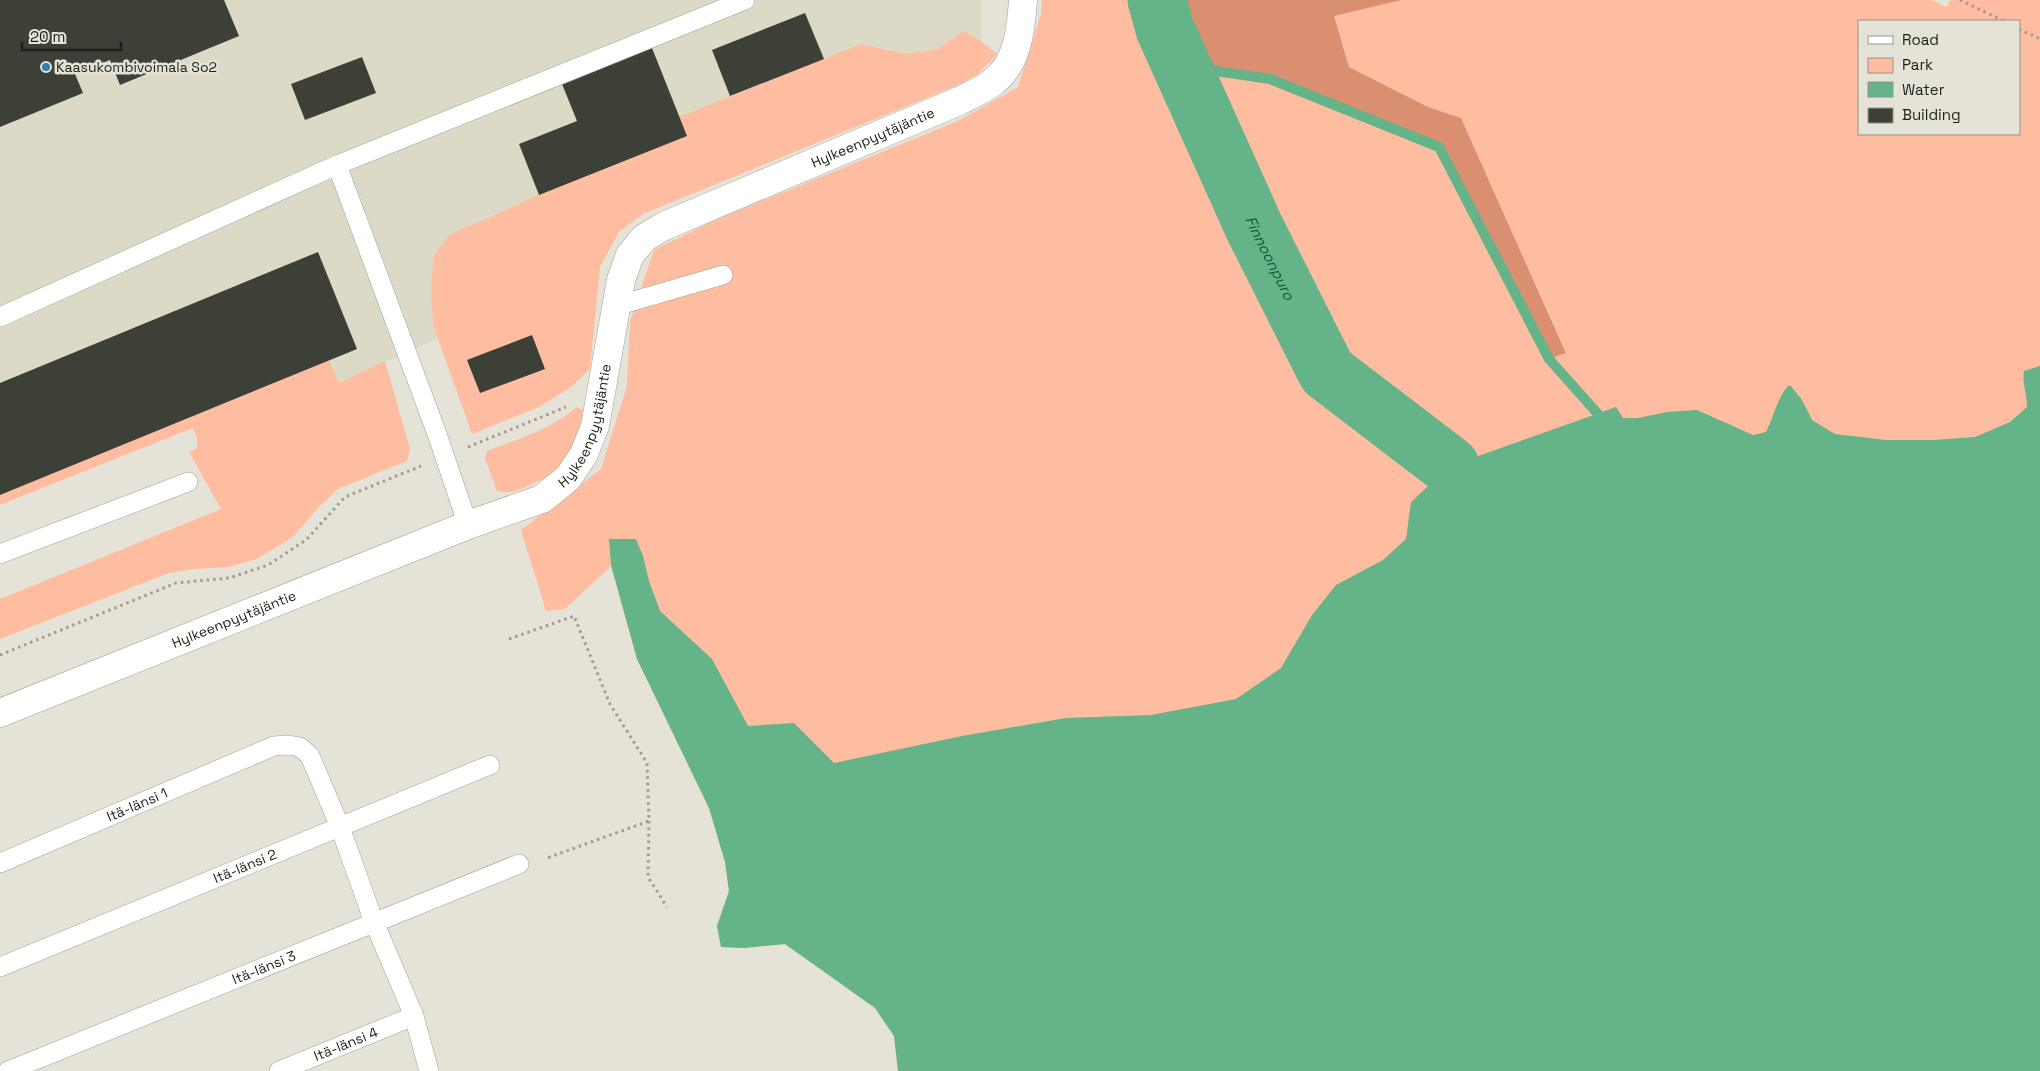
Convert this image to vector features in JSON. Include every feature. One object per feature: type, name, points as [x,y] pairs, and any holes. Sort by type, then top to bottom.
[{"type":"street","name":"Hylkeenpyytäjäntie","points":[[0,713],[468,525],[542,499],[568,478],[584,454],[595,426],[621,280],[630,255],[644,238],[664,226],[959,101],[993,82],[1007,68],[1016,45],[1022,0]]},
{"type":"lane","points":[[0,316],[337,165],[745,0]]},
{"type":"lane","points":[[337,165],[468,525]]},
{"type":"lane","points":[[616,306],[723,275]]},
{"type":"lane","points":[[0,554],[188,482]]},
{"type":"lane","name":"Itä-länsi 1","points":[[0,863],[274,746],[288,744],[300,747],[310,756],[340,827]]},
{"type":"lane","name":"Itä-länsi 2","points":[[0,967],[490,765]]},
{"type":"lane","points":[[340,827],[374,922],[414,1016],[429,1071]]},
{"type":"lane","name":"Itä-länsi 3","points":[[8,1071],[519,864]]},
{"type":"lane","name":"Itä-länsi 4","points":[[279,1071],[414,1016]]},
{"type":"path","points":[[1960,0],[2002,20]]},
{"type":"path","points":[[2020,29],[2040,39]]},
{"type":"path","points":[[0,655],[176,583],[230,578],[268,565],[306,540],[345,497],[601,393]]},
{"type":"path","points":[[509,639],[574,616],[610,704],[647,763],[648,877],[667,907]]},
{"type":"path","points":[[547,858],[649,821]]},
{"type":"shaded area","points":[[0,0],[981,0],[981,41],[517,234],[443,336],[338,383],[329,361],[0,495]]},
{"type":"shaded area","points":[[1184,0],[1402,0],[1334,16],[1349,67],[1428,107],[1461,118],[1566,353],[1549,359],[1439,147],[1270,79],[1182,66],[1165,29]]},
{"type":"green space","points":[[1042,0],[1150,0],[1182,66],[1270,79],[1439,147],[1550,359],[1566,352],[1461,118],[1428,107],[1349,67],[1333,16],[1402,0],[1932,0],[1946,7],[1951,0],[2040,0],[2040,557],[898,1071],[894,1036],[875,1008],[785,944],[745,948],[721,947],[717,926],[729,891],[725,862],[709,808],[637,659],[611,566],[565,609],[546,611],[521,530],[601,469],[627,386],[630,321],[654,250],[713,221],[958,121],[1018,87],[1041,14]]},
{"type":"green space","points":[[964,31],[981,41],[997,54],[977,75],[951,88],[643,214],[619,232],[600,267],[590,369],[570,388],[539,407],[472,434],[433,325],[431,285],[434,256],[449,235],[539,195],[686,136],[679,117],[861,44],[905,54],[936,50]]},
{"type":"green space","points":[[329,360],[339,383],[385,361],[410,449],[407,461],[338,489],[318,508],[293,537],[257,559],[228,567],[169,573],[0,639],[0,599],[221,509],[189,452],[197,448],[197,437],[193,428],[0,505],[0,495]]},
{"type":"green space","points":[[577,407],[584,410],[578,437],[558,468],[546,477],[522,489],[509,492],[497,491],[485,458],[487,451],[523,438],[546,427]]},
{"type":"water","points":[[2040,366],[2040,1071],[898,1071],[894,1036],[875,1008],[785,944],[745,948],[721,947],[717,926],[729,891],[725,862],[709,808],[637,659],[611,565],[609,539],[636,539],[660,611],[712,659],[748,726],[794,723],[834,763],[962,736],[1066,718],[1151,715],[1236,699],[1281,668],[1312,615],[1336,585],[1383,560],[1406,539],[1411,502],[1450,466],[1616,407],[1623,418],[1638,418],[1667,412],[1697,410],[1753,435],[1766,432],[1779,400],[1790,385],[1802,400],[1812,420],[1835,434],[1886,440],[1934,440],[1975,437],[2010,422],[2027,407],[2024,371]]},
{"type":"building","name":"Kaasukombivoimala So2","points":[[0,0],[224,0],[239,36],[120,85],[110,60],[75,74],[83,93],[0,127]]},
{"type":"building","points":[[805,13],[824,59],[730,96],[712,50]]},
{"type":"building","points":[[652,48],[687,136],[539,195],[519,144],[577,121],[562,84]]},
{"type":"building","points":[[362,57],[376,93],[305,120],[291,84]]},
{"type":"building","points":[[318,252],[357,349],[0,495],[0,383]]},
{"type":"building","points":[[532,335],[545,369],[480,393],[467,360]]},
{"type":"waterway","name":"Finnoonpuro","points":[[1157,0],[1165,29],[1254,227],[1327,372],[1450,466]]},
{"type":"waterway","points":[[1182,66],[1270,79],[1439,147],[1549,359],[1598,414]]},
{"type":"place","name":"Kaasukombivoimala So2","points":[[46,67]]}]
